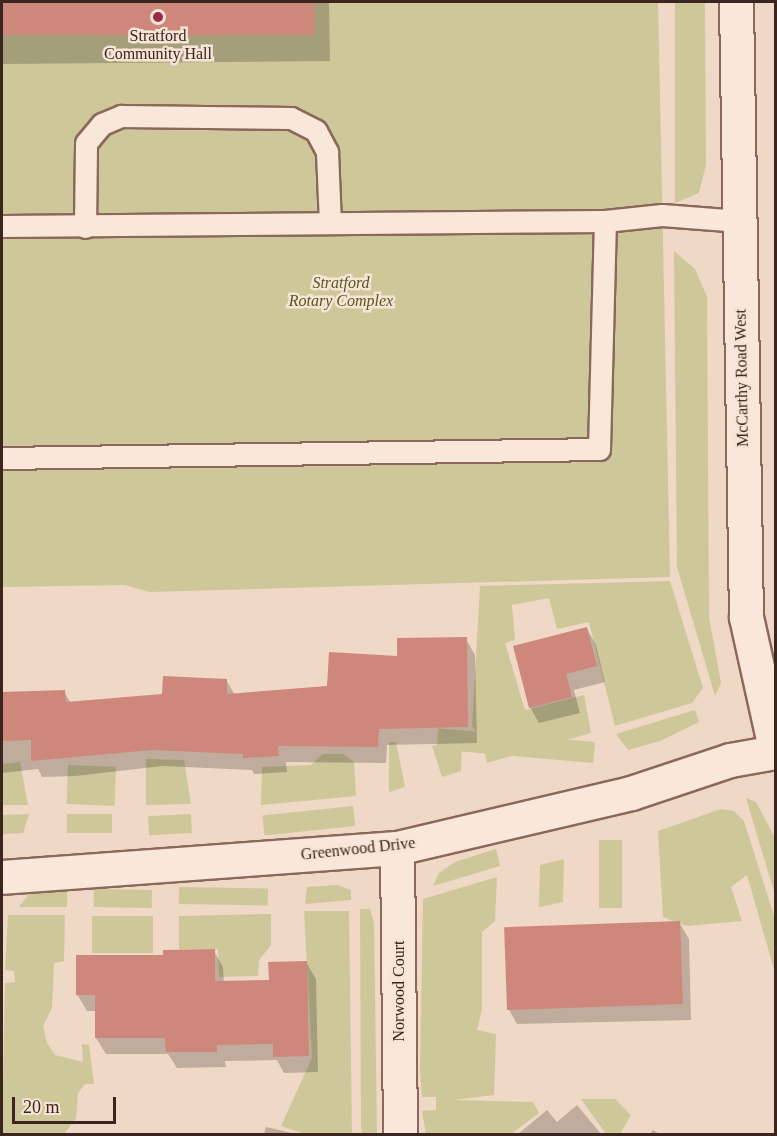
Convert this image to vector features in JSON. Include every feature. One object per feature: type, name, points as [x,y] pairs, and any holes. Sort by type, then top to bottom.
[{"type":"street","name":"McCarthy Road West","points":[[736,2],[746,617],[775,752]]},
{"type":"street","name":"Greenwood Drive","points":[[2,877],[397,848],[630,793],[730,760],[775,752]]},
{"type":"street","name":"Norwood Court","points":[[397,848],[400,1134]]},
{"type":"lane","points":[[85,226],[86,144],[102,124],[121,116],[291,118],[316,131],[327,152],[330,223]]},
{"type":"lane","points":[[2,226],[605,221],[662,214],[740,221]]},
{"type":"lane","points":[[2,458],[599,450],[605,221]]},
{"type":"green space","name":"Stratford Rotary Complex","points":[[2,2],[658,2],[670,577],[149,592],[125,585],[2,587]]},
{"type":"green space","points":[[675,2],[705,2],[706,165],[699,193],[675,203]]},
{"type":"green space","points":[[674,251],[695,269],[707,297],[709,617],[721,683],[715,696],[677,567]]},
{"type":"green space","points":[[670,581],[703,688],[692,703],[615,726],[589,622],[557,629],[549,598],[512,605],[515,640],[505,643],[525,710],[584,695],[591,733],[487,763],[481,738],[472,726],[480,586]]},
{"type":"green space","points":[[695,710],[699,722],[660,741],[628,750],[616,734]]},
{"type":"green space","points":[[439,728],[595,742],[593,763],[437,749]]},
{"type":"green space","points":[[442,730],[462,731],[461,771],[442,777],[432,746],[443,743]]},
{"type":"green space","points":[[389,742],[396,742],[405,787],[389,792]]},
{"type":"green space","points":[[323,754],[343,754],[354,762],[356,796],[261,805],[262,767],[311,765]]},
{"type":"green space","points":[[146,759],[184,760],[191,804],[146,805]]},
{"type":"green space","points":[[20,762],[28,805],[2,805],[2,764]]},
{"type":"green space","points":[[68,765],[116,767],[115,806],[67,804]]},
{"type":"green space","points":[[746,798],[756,802],[775,838],[775,895]]},
{"type":"green space","points":[[353,806],[355,826],[265,835],[262,816]]},
{"type":"green space","points":[[721,809],[734,811],[744,821],[775,919],[775,973],[747,875],[731,887],[742,921],[687,926],[663,917],[658,831]]},
{"type":"green space","points":[[29,814],[23,833],[2,834],[2,815]]},
{"type":"green space","points":[[67,814],[112,814],[112,833],[67,833]]},
{"type":"green space","points":[[191,814],[192,833],[149,835],[148,816]]},
{"type":"green space","points":[[599,840],[622,840],[622,908],[599,908]]},
{"type":"green space","points":[[496,849],[500,866],[433,886],[439,873],[455,862]]},
{"type":"green space","points":[[564,859],[563,902],[539,907],[540,865]]},
{"type":"green space","points":[[497,877],[495,921],[482,932],[482,1009],[477,1030],[496,1034],[494,1095],[453,1100],[533,1102],[539,1113],[511,1134],[426,1134],[422,1111],[436,1110],[436,1097],[422,1097],[420,1070],[423,899]]},
{"type":"green space","points":[[338,885],[351,890],[351,900],[305,904],[307,887]]},
{"type":"green space","points":[[179,887],[268,889],[268,906],[179,904]]},
{"type":"green space","points":[[94,889],[152,890],[152,908],[94,907]]},
{"type":"green space","points":[[42,890],[67,890],[67,907],[19,907],[29,894]]},
{"type":"green space","points":[[360,909],[370,909],[374,923],[377,1134],[362,1134],[361,1128]]},
{"type":"green space","points":[[304,911],[349,911],[352,1134],[305,1134],[281,1126],[312,1058]]},
{"type":"green space","points":[[271,914],[271,945],[259,960],[258,976],[219,977],[218,949],[179,949],[179,916]]},
{"type":"green space","points":[[8,915],[65,915],[64,961],[54,963],[52,1008],[43,1026],[47,1043],[55,1055],[83,1062],[82,1044],[89,1045],[94,1084],[85,1084],[78,1093],[76,1119],[64,1134],[2,1134],[5,983],[15,982],[14,971],[5,970]]},
{"type":"green space","points":[[92,916],[153,916],[153,953],[92,953]]},
{"type":"green space","points":[[581,1099],[615,1099],[631,1115],[620,1134],[606,1134]]},
{"type":"building","name":"Stratford Community Hall","points":[[2,2],[314,2],[314,35],[2,35]]},
{"type":"building","points":[[587,627],[597,666],[566,674],[572,697],[529,708],[513,646]]},
{"type":"building","points":[[467,637],[468,727],[379,729],[378,747],[278,746],[279,756],[243,758],[243,754],[152,750],[31,761],[31,740],[2,741],[2,692],[65,690],[66,702],[162,694],[163,676],[227,679],[227,694],[327,686],[329,652],[397,656],[397,638]]},
{"type":"building","points":[[680,921],[683,1004],[507,1010],[504,927]]},
{"type":"building","points":[[215,949],[215,981],[269,980],[268,962],[307,961],[309,1056],[273,1057],[273,1044],[217,1045],[217,1052],[166,1052],[165,1038],[95,1038],[95,995],[76,995],[76,955],[163,955],[163,950]]},
{"type":"place","name":"Stratford Community Hall","points":[[158,17]]}]
